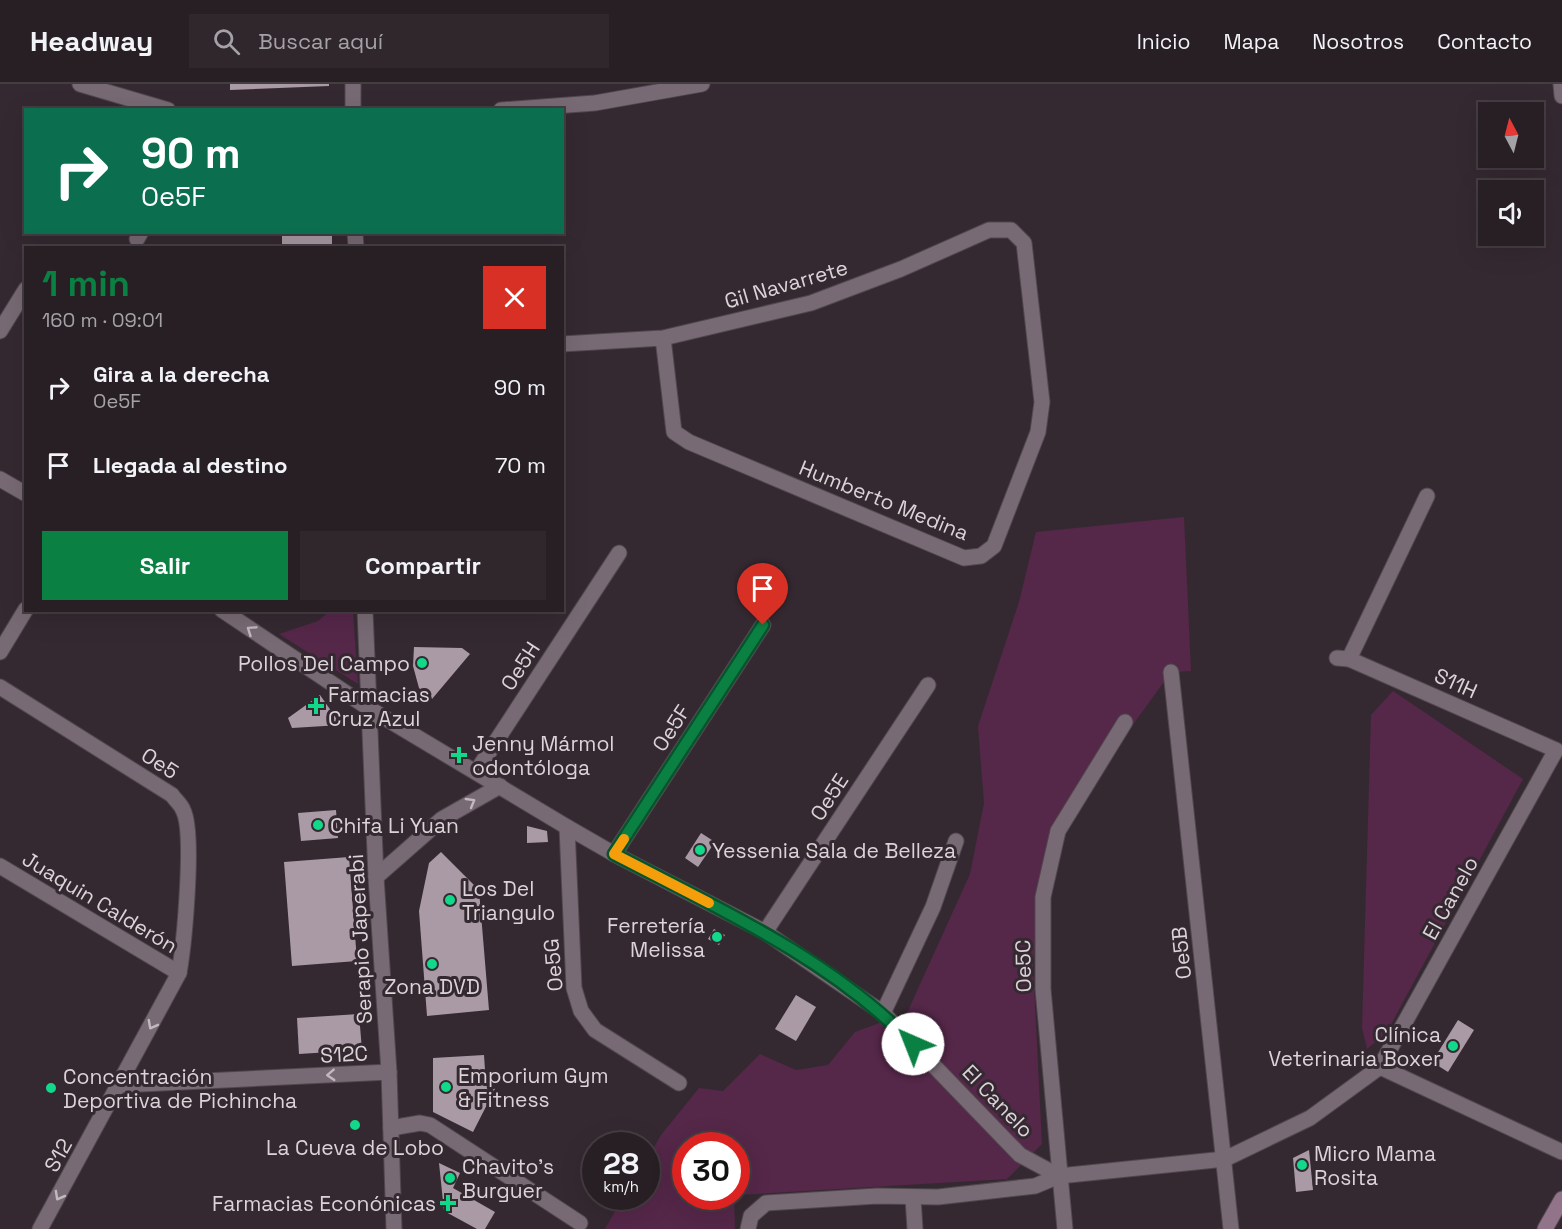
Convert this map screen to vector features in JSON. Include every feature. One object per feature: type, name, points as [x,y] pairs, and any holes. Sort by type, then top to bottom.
[{"type":"street","points":[[80,84],[161,108]]},
{"type":"street","points":[[352,84],[353,108]]},
{"type":"street","points":[[528,108],[595,103],[702,84]]},
{"type":"street","points":[[1561,84],[1562,96]]},
{"type":"street","name":"Gil Navarrete","points":[[564,344],[663,338],[811,303],[901,269],[988,230],[1011,230]]},
{"type":"street","name":"Humberto Medina","points":[[663,338],[674,432],[689,442],[964,558],[981,556],[994,546],[1038,432],[1042,402],[1024,243],[1011,230]]},
{"type":"street","points":[[0,331],[24,292]]},
{"type":"street","points":[[0,479],[24,493]]},
{"type":"street","name":"S11H","points":[[1427,496],[1343,658],[1556,750]]},
{"type":"street","name":"Oe5H","points":[[476,772],[619,553]]},
{"type":"street","points":[[0,652],[24,612]]},
{"type":"street","name":"El Canelo","points":[[227,612],[370,709],[567,827],[614,854],[765,932],[883,1013],[1020,1155],[1059,1176],[1225,1159],[1310,1118],[1380,1067],[1556,750]]},
{"type":"street","name":"Serapio Japerabi","points":[[365,612],[376,877],[389,1072],[394,1229]]},
{"type":"street","name":"Oe5F","points":[[614,854],[763,625]]},
{"type":"street","name":"Oe5B","points":[[1171,672],[1231,1229]]},
{"type":"street","name":"Oe5E","points":[[765,932],[928,686]]},
{"type":"street","name":"Oe5","points":[[0,687],[172,795],[184,810],[189,834],[184,948],[179,973]]},
{"type":"street","name":"Oe5C","points":[[1065,1229],[1043,989],[1043,897],[1058,831],[1125,722]]},
{"type":"street","points":[[376,877],[442,819],[500,786]]},
{"type":"street","name":"Oe5G","points":[[567,827],[574,988],[581,1011],[595,1030],[679,1083]]},
{"type":"street","points":[[883,1013],[933,907],[956,841]]},
{"type":"street","name":"Juaquin Calderón","points":[[0,866],[179,973]]},
{"type":"street","name":"S12","points":[[40,1229],[121,1085],[179,973]]},
{"type":"street","points":[[1380,1067],[1562,1152]]},
{"type":"street","name":"S12C","points":[[121,1085],[389,1072]]},
{"type":"street","points":[[391,1128],[420,1123],[429,1125],[580,1223]]},
{"type":"street","points":[[748,1229],[751,1216],[766,1203],[877,1196],[913,1198],[1025,1187],[1059,1176]]},
{"type":"street","points":[[913,1198],[915,1229]]},
{"type":"street","points":[[1545,1229],[1562,1199]]},
{"type":"shaded area","points":[[1184,517],[1191,671],[1171,672],[1057,830],[1040,895],[1033,965],[1042,1144],[1007,1179],[750,1194],[750,1132],[672,1132],[672,1210],[734,1210],[735,1229],[605,1229],[616,1210],[660,1210],[660,1137],[699,1088],[723,1091],[760,1054],[796,1070],[828,1065],[855,1032],[907,1013],[970,874],[984,803],[978,726],[1019,602],[1036,532]]},
{"type":"shaded area","points":[[329,612],[353,612],[358,684],[279,634],[318,621]]},
{"type":"shaded area","points":[[1393,691],[1523,779],[1387,1032],[1367,1049],[1362,1028],[1371,715]]},
{"type":"building","points":[[230,84],[329,84],[329,86],[230,90]]},
{"type":"building","points":[[282,234],[332,234],[332,246],[282,246]]},
{"type":"building","points":[[414,647],[462,648],[470,654],[432,699],[419,688],[413,666]]},
{"type":"building","name":"Farmacias Cruz Azul","points":[[320,695],[341,725],[292,728],[288,718]]},
{"type":"building","name":"Chifa Li Yuan","points":[[336,810],[338,838],[301,841],[298,813]]},
{"type":"building","points":[[527,826],[547,831],[548,842],[527,843]]},
{"type":"building","name":"Yessenia Sala de Belleza","points":[[701,833],[715,842],[698,867],[685,858]]},
{"type":"building","points":[[441,852],[479,890],[489,1010],[427,1016],[419,911],[429,863]]},
{"type":"building","points":[[349,857],[357,961],[292,966],[284,862]]},
{"type":"building","name":"Ferretería Melissa","points":[[714,929],[725,935],[719,945],[708,939]]},
{"type":"building","points":[[796,995],[816,1007],[796,1041],[775,1029]]},
{"type":"building","points":[[359,1014],[362,1050],[299,1054],[297,1018]]},
{"type":"building","name":"Clínica Veterinaria Boxer","points":[[1458,1020],[1474,1030],[1448,1072],[1432,1062]]},
{"type":"building","points":[[484,1055],[486,1085],[495,1089],[473,1132],[433,1112],[433,1058]]},
{"type":"building","points":[[1309,1150],[1313,1190],[1296,1192],[1293,1158]]},
{"type":"building","points":[[439,1163],[460,1173],[453,1188],[495,1212],[485,1229],[477,1229],[444,1211]]},
{"type":"slow traffic","points":[[624,839],[614,854],[709,903]]},
{"type":"place","name":"Pollos Del Campo","points":[[422,663]]},
{"type":"place","name":"Farmacias Cruz Azul","points":[[316,706]]},
{"type":"place","name":"Jenny Mármol odontóloga","points":[[459,755]]},
{"type":"place","name":"Chifa Li Yuan","points":[[318,825]]},
{"type":"place","name":"Yessenia Sala de Belleza","points":[[700,850]]},
{"type":"place","name":"Los Del Triangulo","points":[[450,900]]},
{"type":"place","name":"Ferretería Melissa","points":[[717,937]]},
{"type":"place","name":"Zona DVD","points":[[432,964]]},
{"type":"place","name":"Clínica Veterinaria Boxer","points":[[1453,1046]]},
{"type":"place","name":"Emporium Gym & Fitness","points":[[446,1087]]},
{"type":"place","name":"Concentración Deportiva de Pichincha","points":[[51,1088]]},
{"type":"place","name":"La Cueva de Lobo","points":[[355,1125]]},
{"type":"place","name":"Micro Mama Rosita","points":[[1302,1165]]},
{"type":"place","name":"Chavito's Burguer","points":[[450,1178]]},
{"type":"place","name":"Farmacias Econónicas","points":[[448,1203]]},
{"type":"route","points":[[763,625],[614,854],[765,932],[883,1013],[913,1044]]}]
